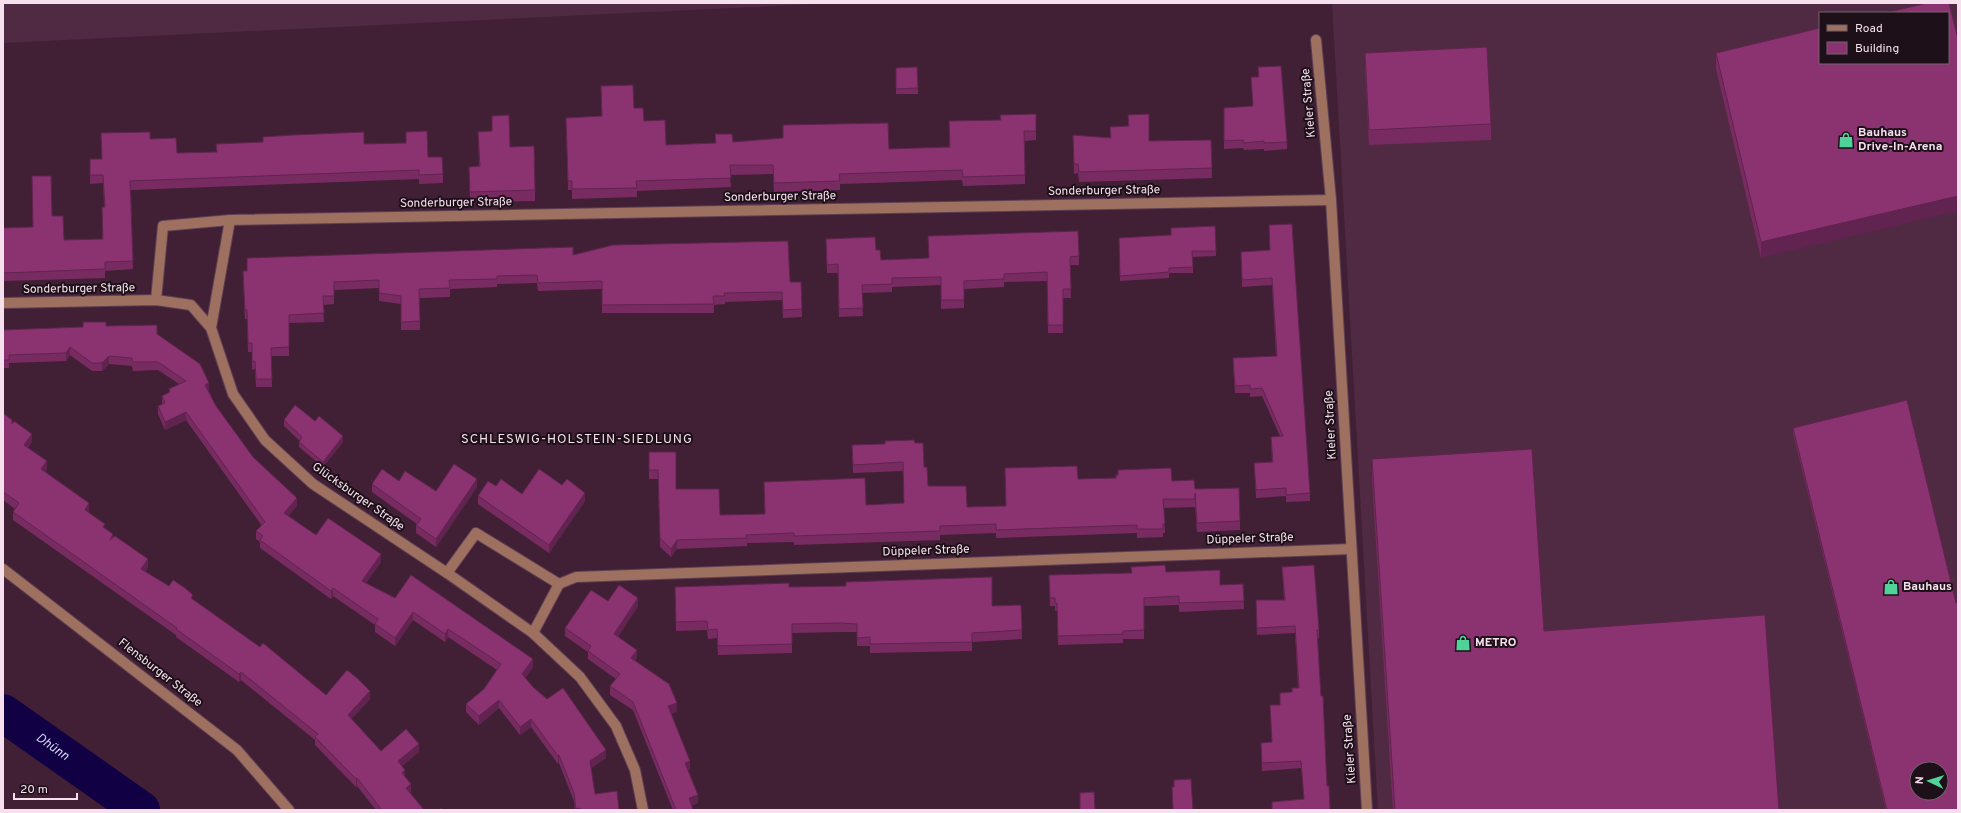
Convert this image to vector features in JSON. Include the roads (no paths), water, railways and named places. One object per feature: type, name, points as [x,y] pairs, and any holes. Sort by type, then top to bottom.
[{"type":"street","name":"Kieler Straße","points":[[1316,40],[1331,200],[1367,810]]},
{"type":"street","name":"Sonderburger Straße","points":[[156,300],[163,226],[230,220],[1331,200]]},
{"type":"street","points":[[211,328],[230,220]]},
{"type":"street","name":"Sonderburger Straße","points":[[3,303],[156,300],[190,305],[211,328]]},
{"type":"street","name":"Glücksburger Straße","points":[[211,328],[233,394],[265,440],[312,484],[447,573],[533,633],[580,677],[616,726],[635,770],[643,810]]},
{"type":"street","points":[[447,573],[476,533],[559,584],[533,633]]},
{"type":"street","name":"Düppeler Straße","points":[[559,584],[576,576],[1351,548]]},
{"type":"street","name":"Flensburger Straße","points":[[3,569],[237,750],[289,810]]},
{"type":"waterway","name":"Dhünn","points":[[3,713],[141,810]]},
{"type":"place","name":"Bauhaus Drive-In-Arena","points":[[1846,140]]},
{"type":"place","name":"Bauhaus","points":[[1891,587]]},
{"type":"place","name":"METRO","points":[[1463,643]]},
{"type":"district","name":"SCHLESWIG-HOLSTEIN-SIEDLUNG","points":[[577,440]]}]
